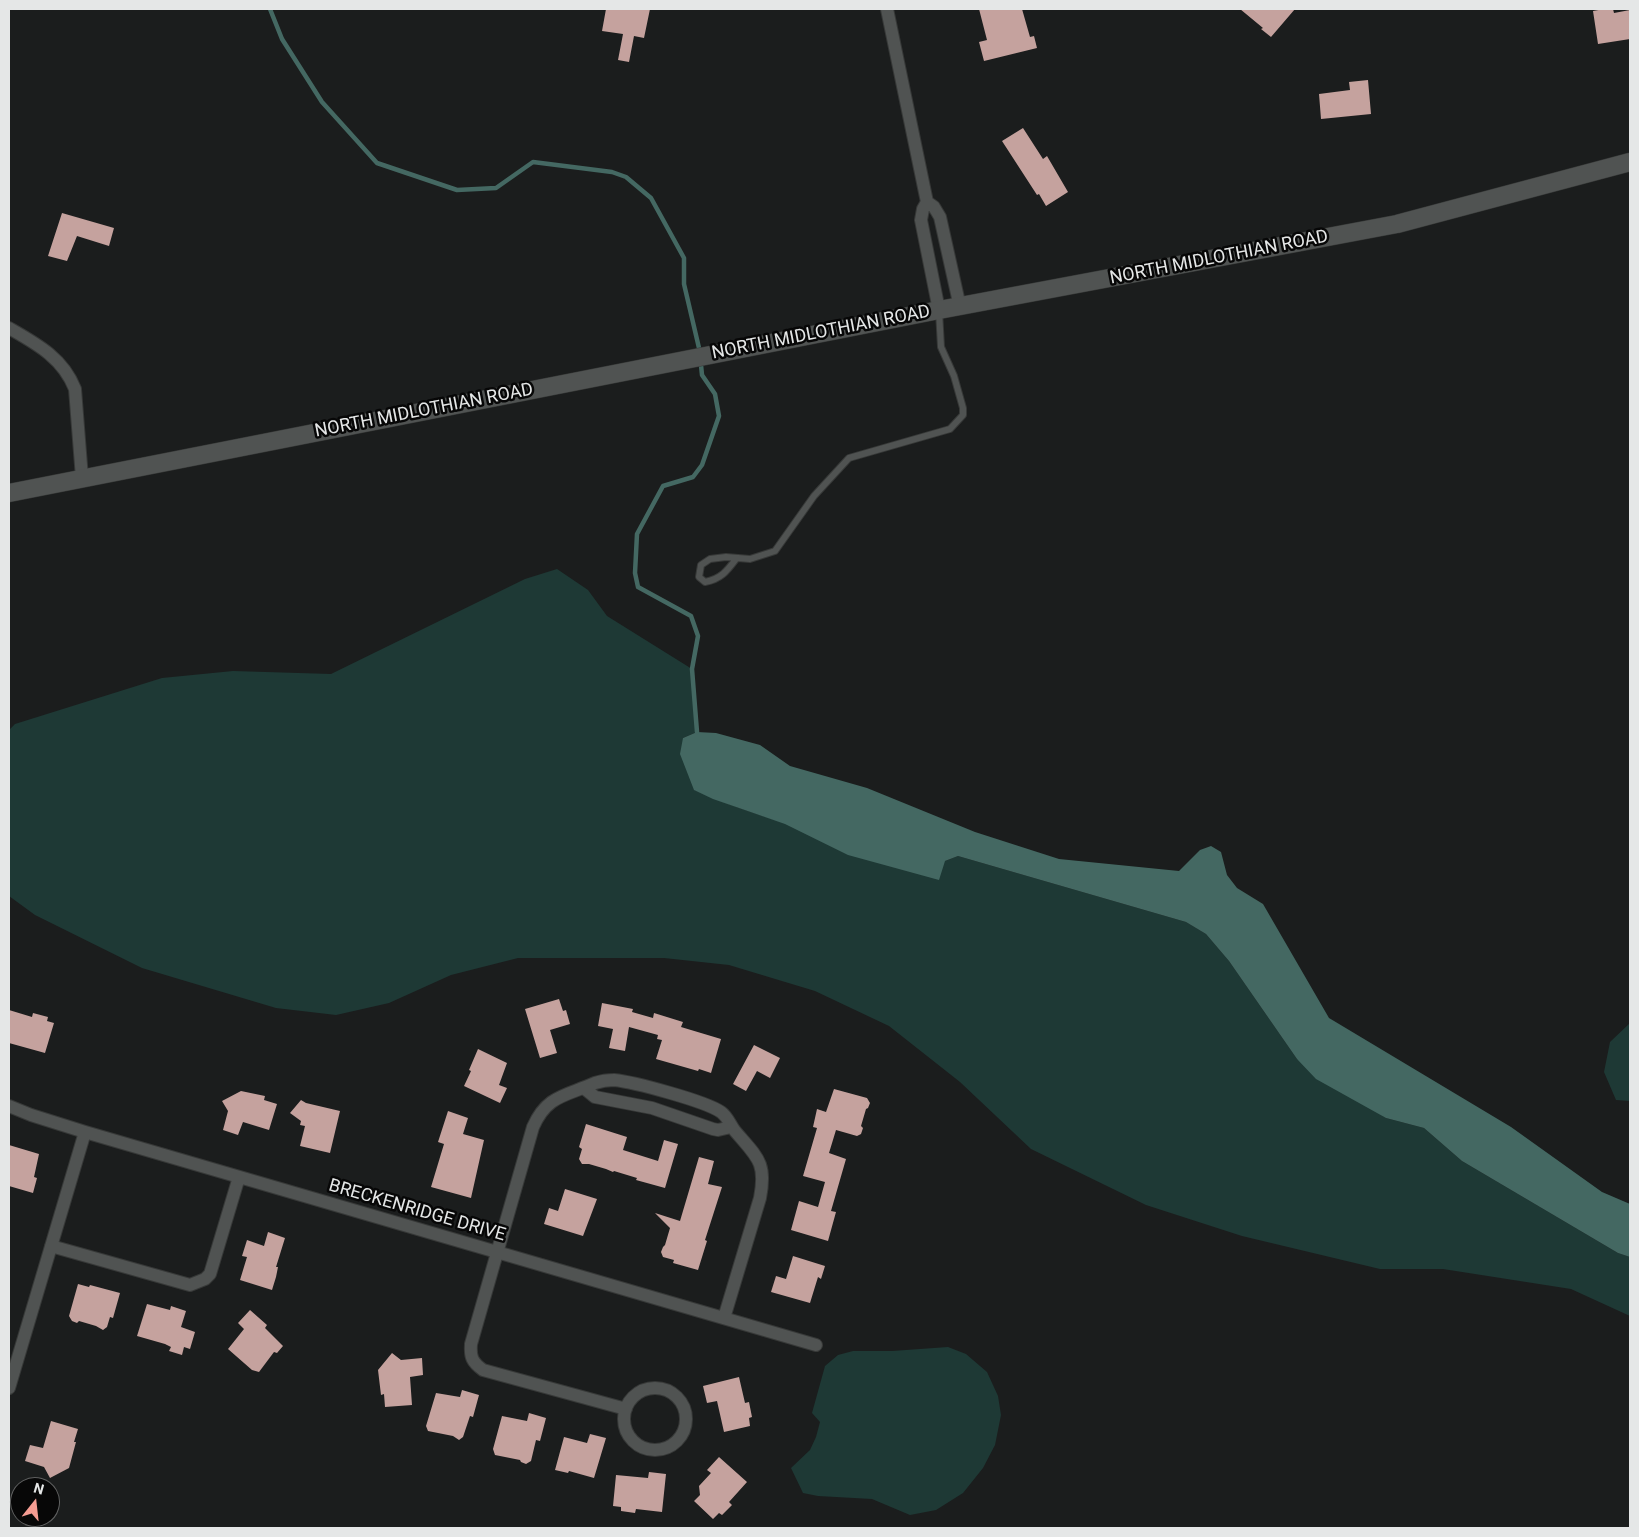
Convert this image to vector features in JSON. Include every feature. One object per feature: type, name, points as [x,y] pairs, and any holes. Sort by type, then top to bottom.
[{"type":"main road","name":"NORTH MIDLOTHIAN ROAD","points":[[9,492],[939,310],[1397,224],[1630,162]]},
{"type":"street","points":[[887,9],[926,202],[922,209],[921,220],[939,310]]},
{"type":"street","points":[[926,202],[934,207],[940,217],[960,306]]},
{"type":"street","points":[[9,328],[42,347],[64,367],[70,376],[74,389],[82,478]]},
{"type":"street","points":[[626,1409],[483,1370],[472,1361],[470,1356],[471,1344],[533,1128],[539,1114],[549,1102],[602,1080],[615,1080],[655,1089],[713,1108],[727,1118],[731,1126],[760,1160],[764,1180],[724,1318]]},
{"type":"street","points":[[584,1088],[595,1097],[652,1108],[713,1129],[718,1130],[731,1126]]},
{"type":"street","name":"BRECKENRIDGE DRIVE","points":[[9,1106],[85,1132],[816,1346]]},
{"type":"street","points":[[9,1388],[85,1132]]},
{"type":"street","points":[[51,1246],[190,1285],[205,1279],[210,1274],[239,1177]]},
{"type":"street","points":[[650,1388],[668,1391],[676,1395],[681,1402],[687,1419],[682,1436],[668,1448],[659,1450],[645,1449],[638,1446],[628,1435],[624,1421],[626,1409],[630,1400],[642,1391],[650,1388]]},
{"type":"lane","points":[[736,559],[724,574],[714,580],[705,582],[699,577],[701,566],[710,559],[726,556],[736,559],[750,559],[775,551],[814,496],[849,458],[950,429],[962,415],[963,408],[954,376],[942,347],[939,310]]},
{"type":"shaded area","points":[[557,569],[588,590],[607,616],[692,669],[697,732],[683,738],[695,790],[725,803],[786,823],[945,861],[958,856],[1186,922],[1206,934],[1229,961],[1297,1059],[1386,1118],[1424,1128],[1462,1161],[1618,1253],[1630,1257],[1630,1316],[1571,1289],[1443,1269],[1380,1269],[1242,1236],[1146,1205],[1031,1149],[960,1082],[889,1026],[815,991],[729,965],[664,958],[518,958],[451,975],[389,1003],[336,1015],[276,1008],[142,968],[35,915],[9,896],[9,730],[15,724],[162,678],[233,671],[331,674],[525,579]]},
{"type":"shaded area","points":[[697,732],[716,733],[760,745],[790,766],[867,788],[975,832],[1059,859],[1179,871],[1200,850],[1211,846],[1221,852],[1227,875],[1237,888],[1263,904],[1329,1018],[1511,1127],[1602,1192],[1630,1204],[1630,1257],[1618,1253],[1462,1161],[1424,1128],[1386,1118],[1316,1079],[1297,1059],[1229,961],[1206,934],[1186,922],[958,856],[945,861],[939,880],[848,855],[785,824],[713,799],[694,790],[680,754],[683,738]]},
{"type":"shaded area","points":[[1630,1023],[1630,1101],[1616,1100],[1604,1072],[1610,1042]]},
{"type":"shaded area","points":[[948,1347],[966,1354],[987,1372],[998,1396],[1001,1415],[995,1445],[983,1468],[963,1493],[936,1510],[910,1515],[872,1499],[818,1496],[803,1493],[791,1468],[810,1450],[816,1437],[820,1422],[812,1413],[825,1366],[838,1355],[853,1351],[892,1351]]},
{"type":"building","points":[[606,9],[650,9],[644,38],[634,36],[629,62],[618,60],[623,34],[602,31]]},
{"type":"building","points":[[979,9],[1022,9],[1030,37],[1034,36],[1037,48],[984,61],[979,42],[987,40]]},
{"type":"building","points":[[1240,9],[1295,9],[1271,37]]},
{"type":"building","points":[[1613,9],[1614,13],[1630,10],[1630,39],[1598,44],[1593,11]]},
{"type":"building","points":[[1368,80],[1371,114],[1321,119],[1319,94],[1350,90],[1349,82]]},
{"type":"building","points":[[1023,128],[1043,159],[1047,156],[1068,192],[1046,206],[1002,141]]},
{"type":"building","points":[[62,213],[114,228],[109,246],[77,236],[67,261],[48,256]]},
{"type":"building","points":[[559,999],[563,1011],[566,1010],[570,1024],[550,1030],[557,1053],[540,1058],[525,1009]]},
{"type":"building","points":[[602,1003],[633,1009],[632,1012],[653,1018],[654,1013],[683,1022],[681,1027],[721,1039],[711,1073],[656,1059],[662,1040],[657,1039],[658,1035],[629,1027],[625,1051],[609,1048],[613,1029],[598,1026]]},
{"type":"building","points":[[9,1010],[32,1017],[33,1013],[48,1017],[47,1021],[54,1023],[45,1053],[9,1043]]},
{"type":"building","points":[[754,1045],[780,1058],[770,1078],[757,1071],[746,1091],[733,1084]]},
{"type":"building","points":[[478,1049],[507,1063],[499,1085],[507,1088],[500,1103],[464,1086]]},
{"type":"building","points":[[834,1089],[867,1098],[870,1103],[866,1109],[861,1126],[863,1128],[861,1134],[857,1136],[836,1130],[829,1153],[846,1159],[831,1211],[836,1212],[828,1241],[791,1230],[799,1201],[818,1207],[825,1182],[803,1176],[817,1128],[813,1127],[817,1109],[826,1112]]},
{"type":"building","points":[[241,1091],[265,1096],[264,1100],[277,1104],[269,1130],[243,1122],[238,1135],[223,1130],[228,1111],[222,1101]]},
{"type":"building","points":[[301,1100],[306,1103],[340,1111],[330,1153],[300,1146],[305,1126],[300,1125],[301,1121],[290,1113]]},
{"type":"building","points":[[448,1111],[468,1118],[463,1134],[484,1140],[471,1198],[431,1187],[444,1144],[438,1142]]},
{"type":"building","points":[[586,1124],[627,1137],[623,1150],[658,1161],[664,1140],[678,1144],[665,1188],[636,1180],[637,1178],[614,1171],[582,1164],[579,1159],[582,1149],[579,1147]]},
{"type":"building","points":[[9,1145],[39,1154],[34,1177],[37,1178],[33,1193],[9,1186]]},
{"type":"building","points":[[699,1157],[714,1161],[708,1184],[722,1187],[705,1240],[707,1241],[698,1270],[673,1263],[674,1260],[663,1257],[661,1252],[670,1228],[655,1213],[680,1221]]},
{"type":"building","points":[[565,1189],[597,1199],[583,1236],[544,1224],[549,1208],[558,1211]]},
{"type":"building","points":[[268,1232],[285,1238],[276,1267],[278,1267],[272,1290],[240,1280],[247,1257],[242,1256],[247,1240],[264,1246]]},
{"type":"building","points":[[793,1256],[825,1266],[821,1279],[818,1277],[810,1303],[771,1292],[776,1276],[786,1279]]},
{"type":"building","points":[[78,1284],[89,1287],[90,1285],[120,1293],[113,1318],[110,1317],[107,1327],[103,1330],[79,1321],[77,1323],[72,1321],[69,1316]]},
{"type":"building","points":[[147,1304],[170,1310],[171,1306],[186,1311],[181,1327],[195,1332],[190,1349],[184,1347],[182,1355],[169,1351],[171,1347],[165,1344],[137,1336]]},
{"type":"building","points":[[250,1310],[267,1325],[265,1328],[283,1346],[277,1353],[274,1352],[259,1372],[252,1370],[228,1349],[244,1329],[238,1323]]},
{"type":"building","points":[[392,1353],[401,1360],[422,1358],[423,1375],[410,1377],[412,1405],[385,1407],[384,1394],[381,1395],[378,1370]]},
{"type":"building","points":[[739,1377],[745,1403],[749,1402],[752,1417],[749,1418],[750,1426],[724,1432],[717,1401],[707,1403],[703,1386]]},
{"type":"building","points":[[462,1390],[479,1395],[473,1417],[470,1416],[463,1437],[459,1440],[453,1436],[428,1431],[426,1426],[436,1393],[460,1397]]},
{"type":"building","points":[[529,1413],[546,1418],[540,1441],[536,1440],[531,1461],[526,1464],[520,1460],[495,1455],[493,1449],[502,1416],[527,1421]]},
{"type":"building","points":[[51,1421],[78,1429],[69,1468],[52,1477],[49,1477],[44,1467],[25,1461],[30,1445],[43,1448]]},
{"type":"building","points":[[590,1434],[606,1438],[594,1478],[569,1471],[568,1473],[555,1470],[564,1437],[587,1443]]},
{"type":"building","points":[[719,1457],[747,1482],[729,1502],[732,1505],[722,1515],[719,1513],[713,1519],[694,1501],[700,1495],[699,1486],[711,1473],[707,1470]]},
{"type":"building","points":[[649,1472],[666,1474],[662,1512],[636,1509],[635,1513],[621,1511],[621,1507],[613,1506],[616,1475],[648,1478]]},
{"type":"waterway","points":[[270,9],[282,39],[322,102],[377,163],[457,190],[496,188],[533,162],[612,172],[626,177],[651,198],[684,258],[684,284],[699,348]]},
{"type":"waterway","points":[[697,732],[692,669],[698,636],[691,616],[638,587],[635,573],[637,534],[663,486],[693,477],[702,465],[719,416],[715,394],[702,375],[701,365]]}]
